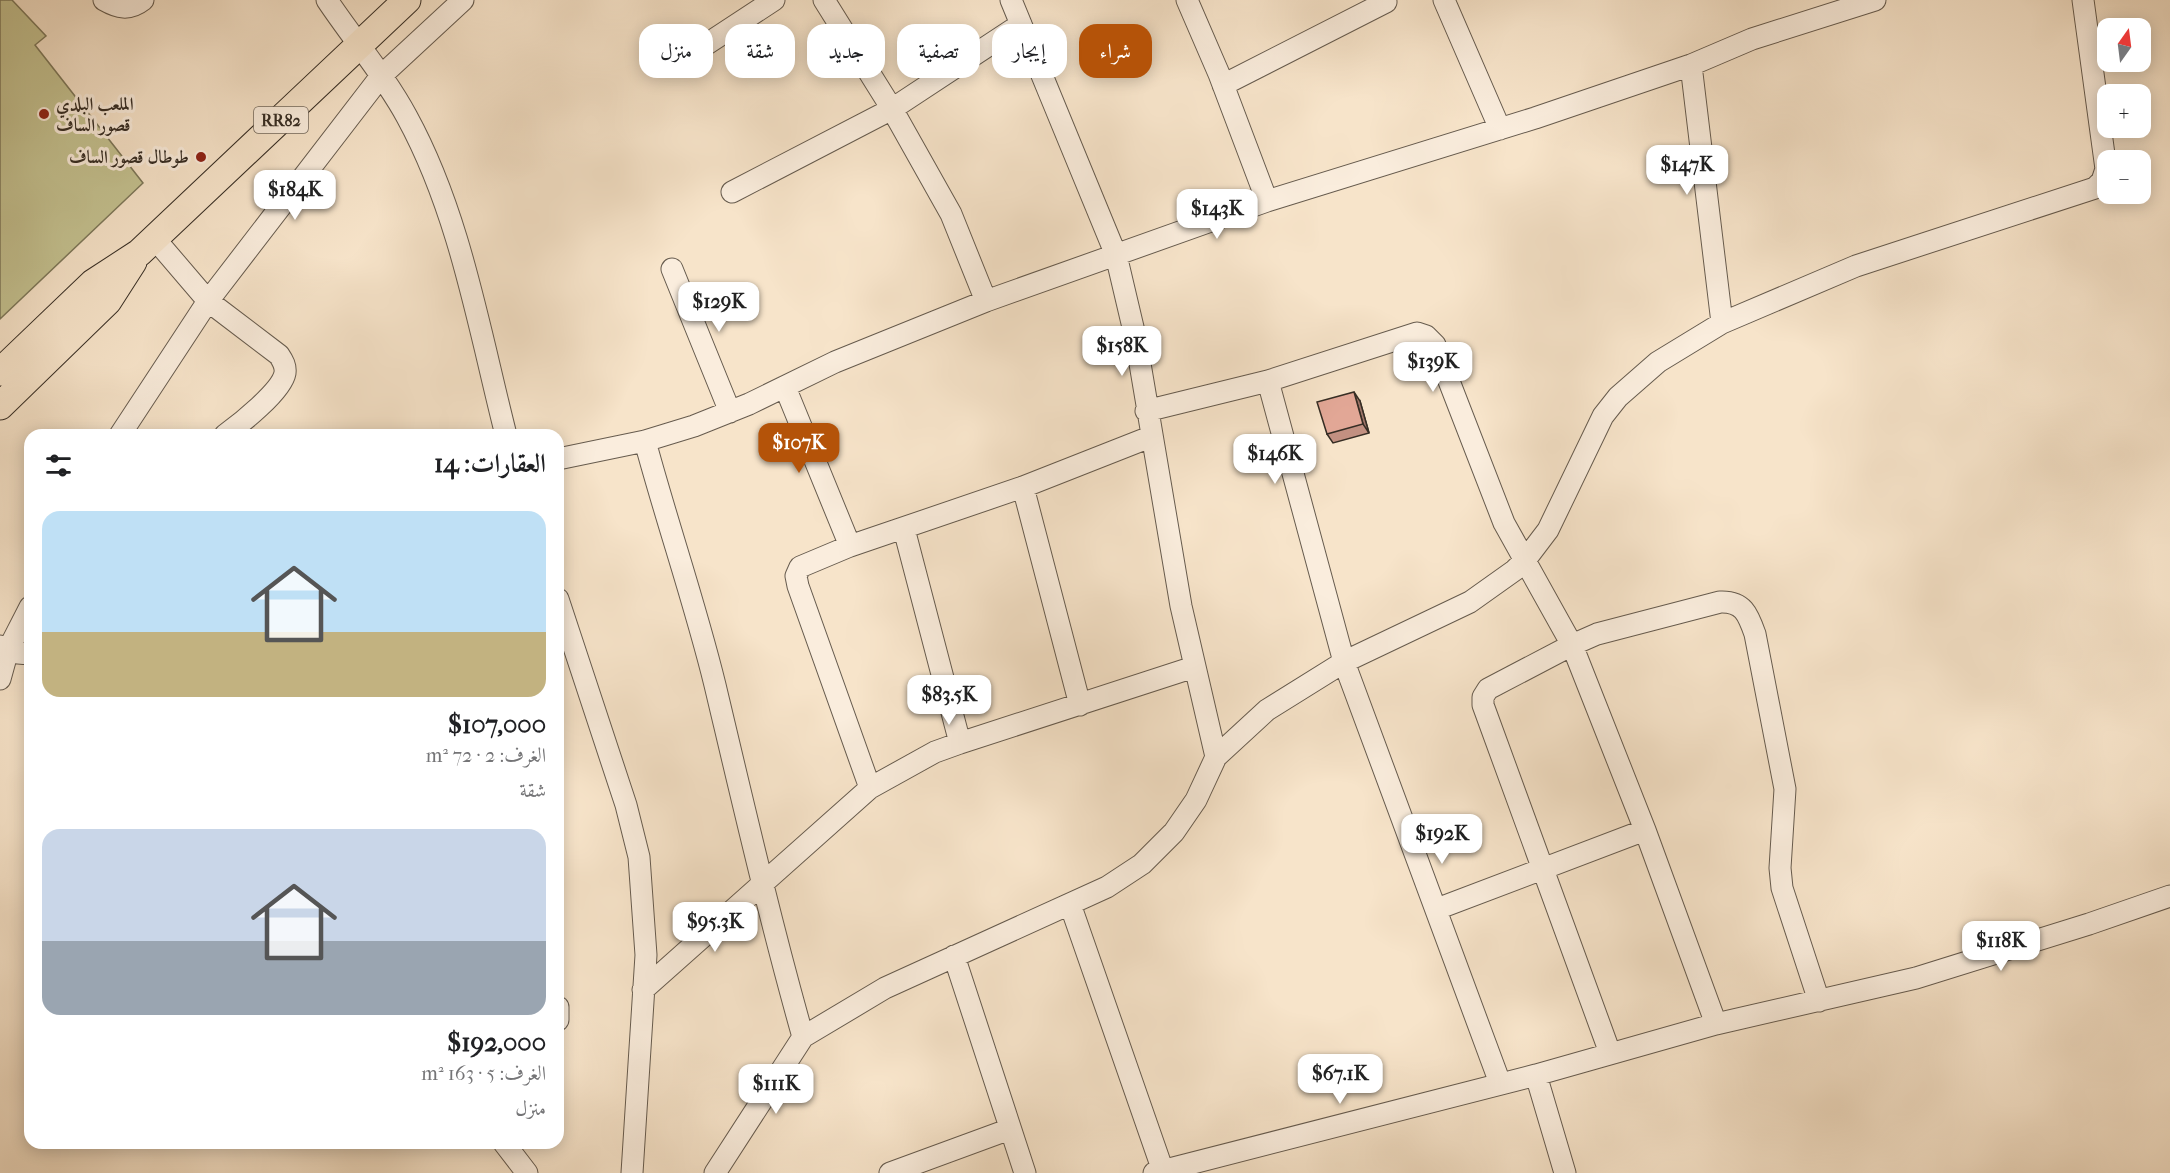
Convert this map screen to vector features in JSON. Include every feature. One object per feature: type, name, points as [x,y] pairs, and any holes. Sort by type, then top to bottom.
[{"type":"main road","name":"RR82","points":[[0,372],[93,283],[147,246],[406,0]]},
{"type":"main road","name":"RR82","points":[[0,406],[108,301],[147,246]]},
{"type":"street","points":[[104,0],[117,7],[125,8],[135,6],[143,0]]},
{"type":"street","points":[[327,0],[408,118],[446,207],[504,429]]},
{"type":"street","points":[[124,429],[208,301],[381,76],[462,0]]},
{"type":"street","points":[[713,40],[774,0]]},
{"type":"street","points":[[824,0],[892,109],[951,214],[986,301]]},
{"type":"street","points":[[1187,0],[1223,85],[1267,201]]},
{"type":"street","points":[[1443,0],[1500,129]]},
{"type":"street","points":[[564,458],[645,441],[730,412],[835,362],[986,301],[1267,201],[1500,129],[1691,65],[1752,39],[1875,0]]},
{"type":"street","points":[[715,1173],[803,1037],[885,988],[1107,887],[1142,864],[1174,832],[1196,800],[1216,757],[1267,710],[1344,662],[1470,602],[1526,560],[1548,530],[1589,442],[1618,397],[1658,362],[1722,322],[1856,266],[2095,188],[2102,181],[2106,169],[2083,0]]},
{"type":"street","points":[[1223,85],[1387,1]]},
{"type":"street","points":[[732,192],[892,109],[1016,7],[1116,255],[1136,340],[1150,437],[1194,667],[1216,757]]},
{"type":"street","points":[[1691,65],[1722,322]]},
{"type":"street","points":[[147,246],[208,301],[279,355],[285,364],[285,374],[281,382],[244,421],[233,429]]},
{"type":"street","points":[[672,269],[730,412]]},
{"type":"street","points":[[1146,411],[1268,381],[1407,335],[1417,333],[1426,336],[1435,345],[1504,523],[1572,645],[1645,830],[1716,1024]]},
{"type":"street","points":[[1268,381],[1344,662],[1500,1083]]},
{"type":"street","points":[[785,387],[850,546]]},
{"type":"street","points":[[870,788],[796,576],[800,567],[850,546],[1023,487],[1150,437]]},
{"type":"street","points":[[645,441],[706,652],[762,886],[803,1037]]},
{"type":"street","points":[[1023,487],[1080,705]]},
{"type":"street","points":[[904,529],[960,743]]},
{"type":"street","points":[[1610,1053],[1483,705],[1483,697],[1488,689],[1597,633],[1720,602],[1739,604],[1747,613],[1755,634],[1785,789],[1779,868],[1782,888],[1819,1001]]},
{"type":"street","points":[[0,679],[4,648],[24,616]]},
{"type":"street","points":[[564,617],[626,805],[639,857],[646,955],[632,1173]]},
{"type":"street","points":[[4,648],[24,653]]},
{"type":"street","points":[[643,990],[870,788],[935,752],[1194,667]]},
{"type":"street","points":[[1437,909],[1645,830]]},
{"type":"street","points":[[1070,904],[1159,1172],[1199,1168],[1716,1024],[1916,978],[2170,896]]},
{"type":"street","points":[[954,956],[1024,1173]]},
{"type":"street","points":[[1536,1075],[1564,1173]]},
{"type":"street","points":[[890,1173],[1010,1129]]},
{"type":"street","points":[[508,1149],[525,1172]]},
{"type":"shaded area","name":"الملعب البلدي قصور الساف","points":[[0,0],[12,0],[46,36],[35,45],[143,183],[0,319]]},
{"type":"building","points":[[1354,392],[1363,424],[1327,434],[1317,402]]},
{"type":"place","name":"الملعب البلدي قصور الساف","points":[[44,114]]},
{"type":"place","name":"طوطال قصور الساف","points":[[201,157]]}]
